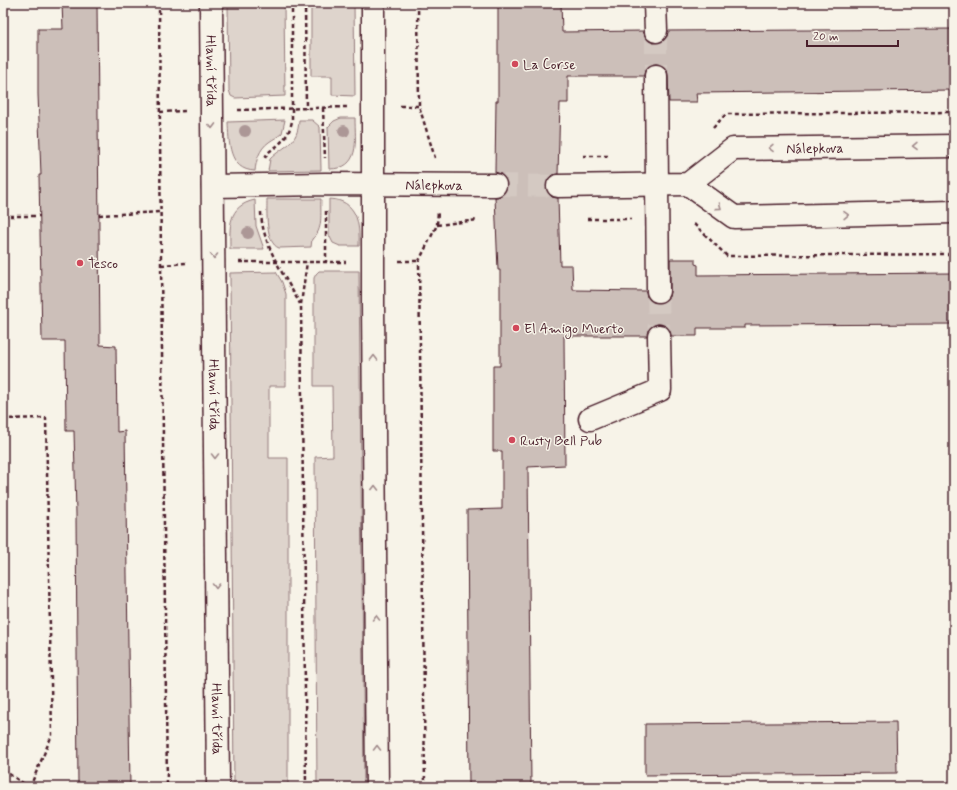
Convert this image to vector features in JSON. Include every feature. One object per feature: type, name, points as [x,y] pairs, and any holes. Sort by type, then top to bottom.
[{"type":"street","name":"Hlavní třída","points":[[211,3],[218,787]]},
{"type":"street","points":[[373,3],[373,305],[377,787]]},
{"type":"street","points":[[655,3],[656,31]]},
{"type":"street","points":[[656,76],[658,291]]},
{"type":"street","name":"Nálepkova","points":[[688,184],[733,149],[954,146]]},
{"type":"street","name":"Nálepkova","points":[[213,186],[374,184],[495,185]]},
{"type":"street","points":[[558,186],[688,184],[734,217],[954,212]]},
{"type":"street","points":[[590,419],[660,390],[659,336]]},
{"type":"path","points":[[159,3],[167,787]]},
{"type":"path","points":[[305,3],[306,109]]},
{"type":"path","points":[[418,3],[419,106],[435,159],[439,185],[437,225],[419,261],[425,787]]},
{"type":"path","points":[[160,112],[419,106]]},
{"type":"path","points":[[99,215],[161,212]]},
{"type":"path","points":[[3,216],[40,216]]},
{"type":"path","points":[[437,225],[478,220]]},
{"type":"path","points":[[161,265],[214,262],[419,261]]},
{"type":"path","points":[[306,787],[301,304],[307,262]]},
{"type":"path","points":[[3,419],[46,418],[52,735],[29,787],[3,770]]},
{"type":"shaded area","points":[[228,3],[284,3],[285,96],[235,98],[231,96],[229,90]]},
{"type":"shaded area","points":[[311,3],[354,3],[355,96],[332,95],[332,76],[311,76]]},
{"type":"shaded area","points":[[341,118],[355,118],[354,152],[347,164],[339,168],[329,169],[328,127],[334,121]]},
{"type":"shaded area","points":[[285,120],[282,133],[266,145],[260,152],[255,171],[240,166],[235,160],[230,146],[228,122]]},
{"type":"shaded area","points":[[299,120],[312,120],[320,127],[321,170],[268,171],[270,159],[293,140],[296,135]]},
{"type":"shaded area","points":[[267,199],[321,199],[320,226],[316,235],[312,239],[311,247],[279,248],[274,245],[269,233]]},
{"type":"shaded area","points":[[329,199],[338,200],[346,204],[355,214],[359,229],[359,246],[340,246],[333,243],[329,235]]},
{"type":"shaded area","points":[[255,200],[256,226],[264,249],[230,249],[231,225],[235,212],[239,207]]},
{"type":"shaded area","points":[[319,271],[359,271],[364,787],[317,787],[315,457],[333,456],[332,386],[314,386],[314,278]]},
{"type":"shaded area","points":[[276,272],[282,282],[286,294],[286,386],[269,386],[269,458],[288,458],[288,787],[234,787],[230,273]]},
{"type":"building","points":[[62,3],[97,3],[100,345],[116,346],[117,432],[125,431],[130,787],[78,787],[74,431],[66,431],[65,341],[42,341],[38,29],[63,29]]},
{"type":"building","points":[[498,3],[561,3],[562,32],[643,31],[646,38],[651,42],[656,43],[663,41],[667,36],[668,31],[954,29],[954,90],[696,93],[697,102],[669,102],[667,69],[662,65],[649,65],[645,70],[644,76],[568,76],[568,103],[560,103],[558,174],[552,175],[547,180],[546,187],[547,192],[552,197],[558,198],[560,265],[572,265],[573,290],[646,291],[647,297],[652,302],[664,302],[669,297],[670,291],[670,259],[695,259],[695,264],[698,265],[698,275],[954,273],[954,324],[745,325],[745,328],[697,328],[697,336],[671,336],[670,330],[665,325],[658,324],[652,326],[648,330],[647,336],[564,336],[565,465],[528,467],[531,787],[469,787],[467,510],[502,509],[502,451],[493,451],[493,366],[500,366],[500,270],[498,270],[495,197],[502,196],[506,192],[507,185],[506,178],[495,172],[496,101],[498,101]]},
{"type":"building","points":[[896,722],[897,773],[645,775],[645,724]]},
{"type":"tunnel","points":[[656,31],[656,76]]},
{"type":"tunnel","points":[[495,185],[558,186]]},
{"type":"tunnel","points":[[658,291],[659,336]]},
{"type":"place","name":"La Corse","points":[[515,64]]},
{"type":"place","name":"Tesco","points":[[80,263]]},
{"type":"place","name":"El Amigo Muerto","points":[[516,328]]},
{"type":"place","name":"Rusty Bell Pub","points":[[512,440]]}]
